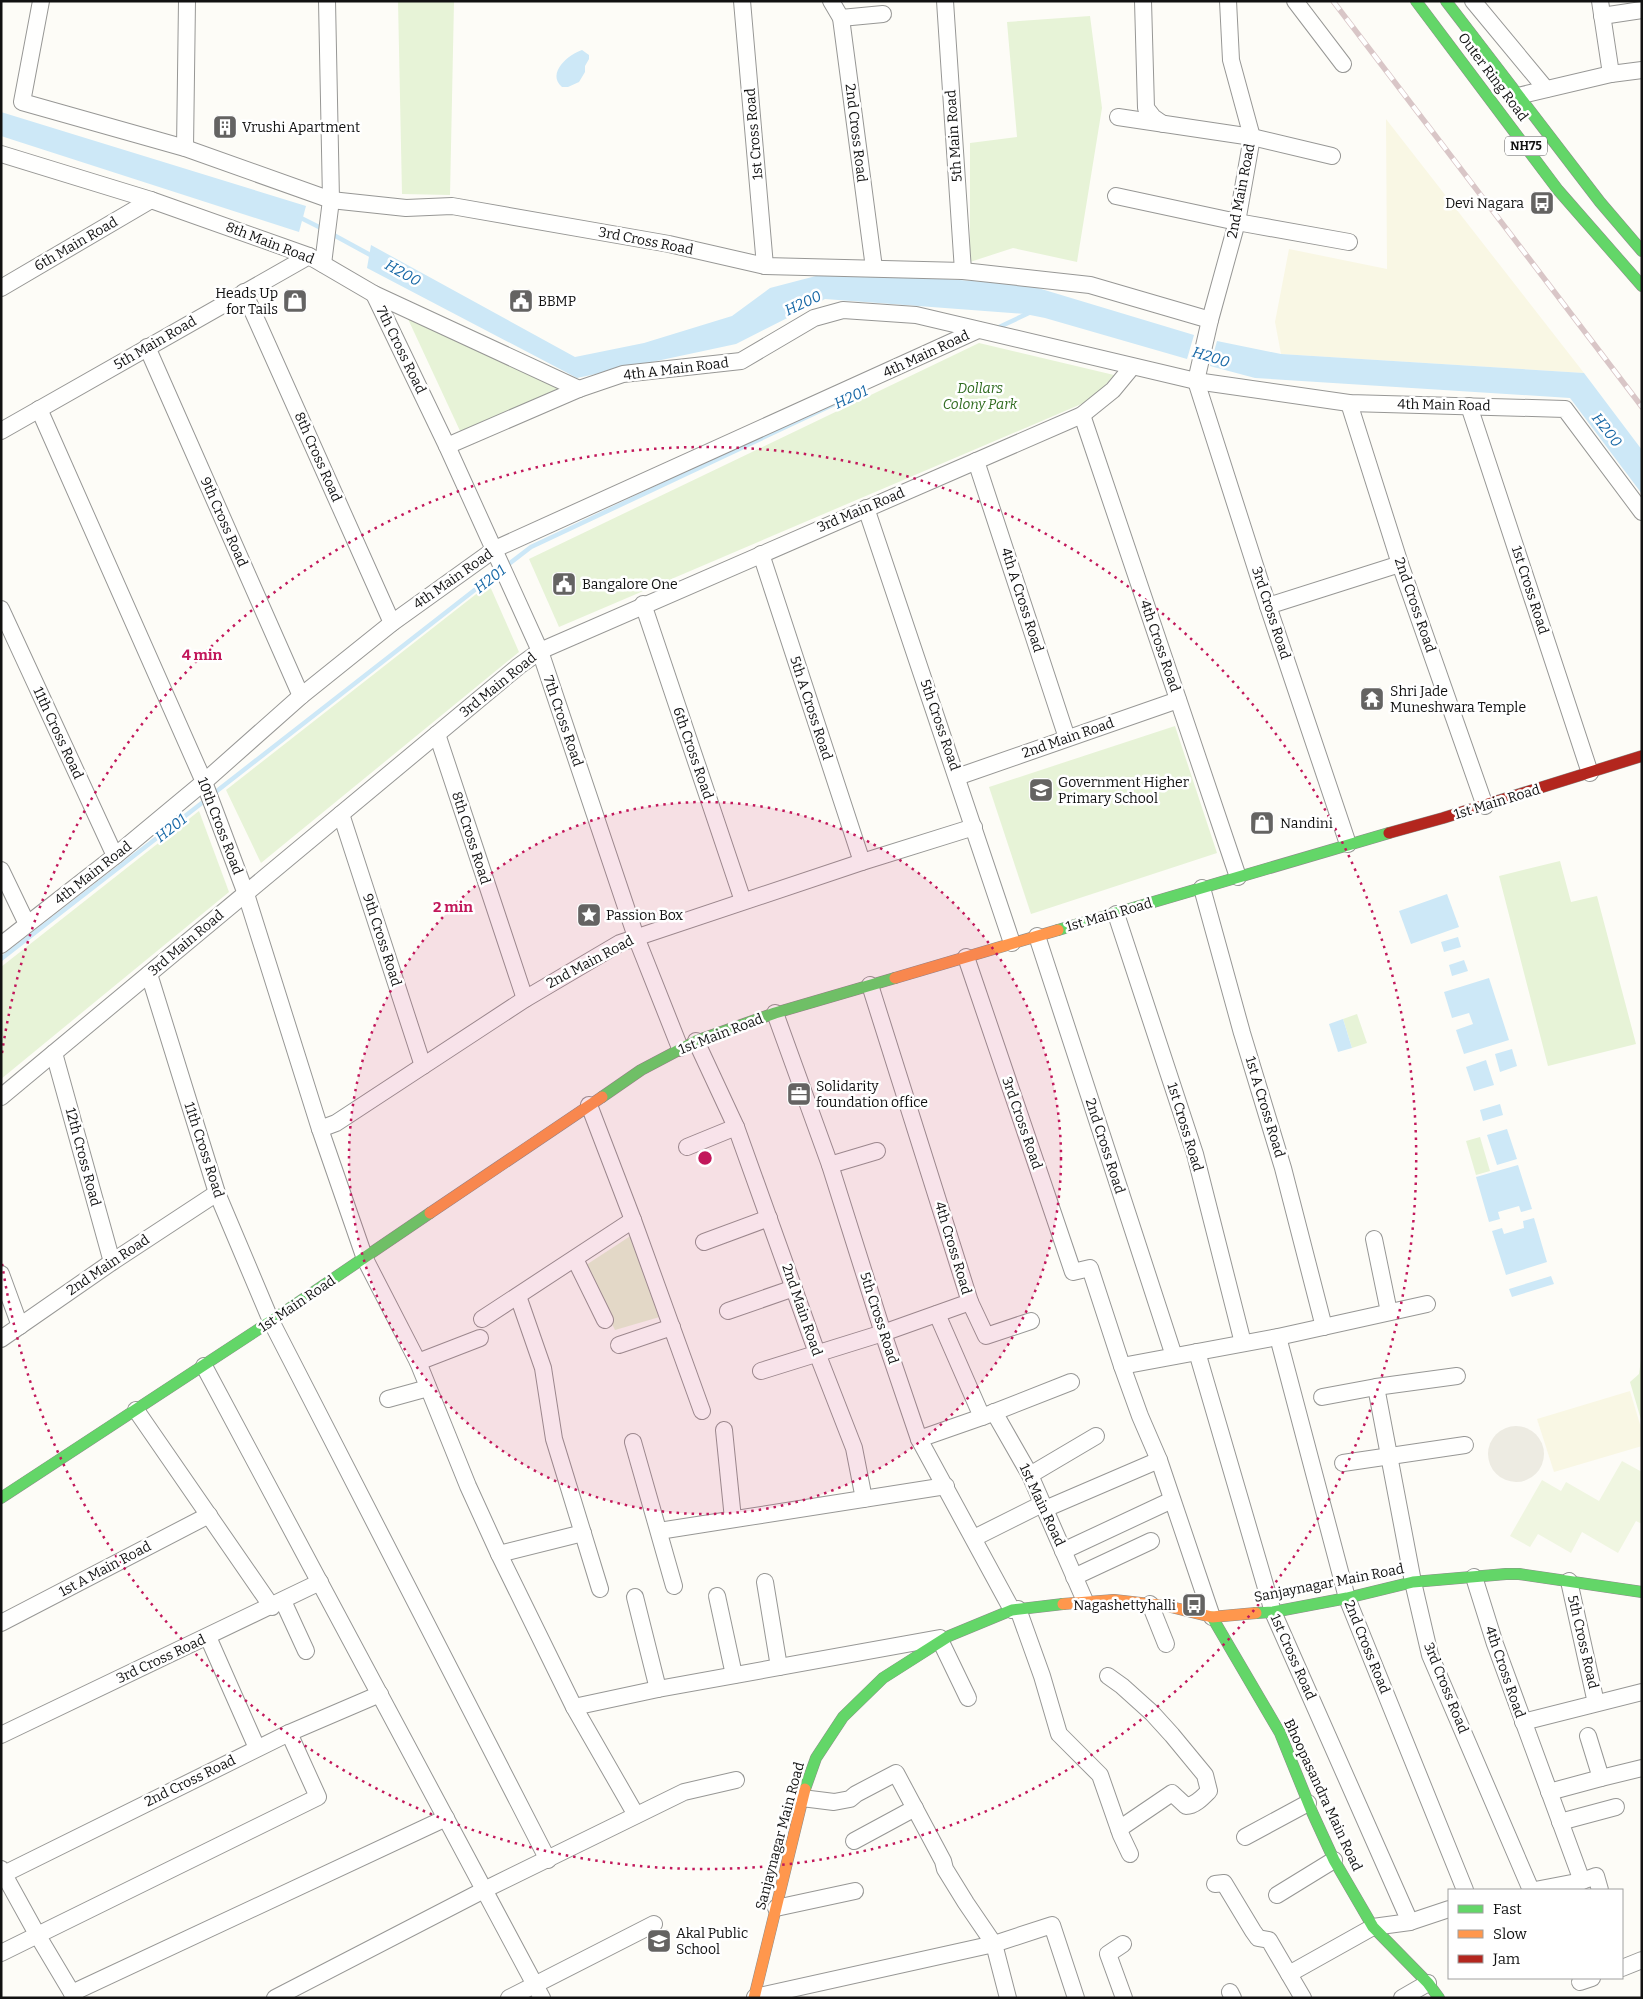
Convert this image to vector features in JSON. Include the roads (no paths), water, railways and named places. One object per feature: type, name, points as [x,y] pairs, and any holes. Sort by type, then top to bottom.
[{"type":"main road","name":"Outer Ring Road","points":[[1416,1],[1558,190],[1642,286]]},
{"type":"main road","name":"Outer Ring Road","points":[[1446,1],[1625,233],[1642,251]]},
{"type":"main road","name":"1st Main Road","points":[[1,1498],[204,1366],[589,1105],[642,1070],[680,1048],[776,1014],[870,985],[1116,914],[1348,844],[1485,806],[1642,756]]},
{"type":"main road","name":"Sanjaynagar Main Road","points":[[754,1997],[802,1798],[816,1758],[843,1717],[883,1678],[945,1639],[1015,1609],[1085,1601],[1114,1600],[1167,1606],[1212,1617],[1273,1612],[1347,1598],[1413,1582],[1519,1574],[1638,1589]]},
{"type":"main road","name":"Bhoopasandra Main Road","points":[[1212,1617],[1280,1733],[1308,1803],[1334,1860],[1372,1927],[1428,1983],[1439,1998]]},
{"type":"street","name":"3rd Cross Road","points":[[41,1],[22,102],[185,148],[331,200],[406,208],[452,206],[669,244],[765,266],[963,271]]},
{"type":"street","points":[[185,148],[187,1]]},
{"type":"street","points":[[323,264],[331,200],[327,1]]},
{"type":"street","name":"1st Cross Road","points":[[742,1],[765,266]]},
{"type":"street","name":"2nd Cross Road","points":[[831,1],[841,18],[874,268]]},
{"type":"street","name":"5th Main Road","points":[[945,1],[963,271]]},
{"type":"street","points":[[1143,1],[1146,108],[1163,124]]},
{"type":"street","name":"2nd Main Road","points":[[1196,381],[1210,320],[1237,222],[1252,137],[1231,60],[1228,1]]},
{"type":"street","points":[[1295,1],[1343,64]]},
{"type":"street","points":[[1473,1],[1546,89]]},
{"type":"street","points":[[1611,74],[1601,8],[1642,10]]},
{"type":"street","points":[[841,18],[883,14]]},
{"type":"street","points":[[1518,96],[1611,74],[1642,70]]},
{"type":"street","points":[[1118,118],[1252,137],[1332,156]]},
{"type":"street","name":"8th Main Road","points":[[2,156],[151,200],[309,256],[374,294],[579,389]]},
{"type":"street","points":[[1116,196],[1237,222],[1349,242]]},
{"type":"street","name":"6th Main Road","points":[[1,288],[151,200]]},
{"type":"street","name":"5th Main Road","points":[[1,431],[309,256]]},
{"type":"street","points":[[963,271],[1090,285],[1210,320]]},
{"type":"street","name":"8th Cross Road","points":[[244,292],[392,623]]},
{"type":"street","name":"7th Cross Road","points":[[374,294],[447,446],[540,651],[636,937],[680,1048]]},
{"type":"street","name":"4th A Main Road","points":[[447,446],[579,389],[623,374],[741,361],[814,318],[843,310],[916,316],[1196,381]]},
{"type":"street","name":"4th Main Road","points":[[1,945],[115,856],[204,782],[301,696],[392,623],[500,561],[978,330]]},
{"type":"street","name":"9th Cross Road","points":[[147,347],[301,696]]},
{"type":"street","name":"3rd Main Road","points":[[1,1097],[437,734],[540,651],[643,604],[1082,415],[1113,390],[1121,365]]},
{"type":"street","name":"3rd Cross Road","points":[[1196,381],[1268,606],[1348,844]]},
{"type":"street","name":"4th Main Road","points":[[1196,381],[1349,403],[1565,409],[1642,512]]},
{"type":"street","name":"2nd Cross Road","points":[[1349,403],[1400,564],[1485,806]]},
{"type":"street","name":"1st Cross Road","points":[[1469,406],[1590,773]]},
{"type":"street","name":"10th Cross Road","points":[[39,408],[204,782],[246,894],[320,1129],[364,1258],[418,1362],[468,1486],[499,1554],[574,1707],[636,1815]]},
{"type":"street","name":"4th Cross Road","points":[[1082,415],[1238,877]]},
{"type":"street","name":"4th A Cross Road","points":[[976,461],[1068,738]]},
{"type":"street","name":"5th Cross Road","points":[[866,508],[1012,943]]},
{"type":"street","name":"5th A Cross Road","points":[[761,554],[862,862]]},
{"type":"street","points":[[1268,606],[1400,564]]},
{"type":"street","name":"6th Cross Road","points":[[643,604],[742,901]]},
{"type":"street","name":"11th Cross Road","points":[[1,610],[115,856]]},
{"type":"street","name":"2nd Main Road","points":[[957,777],[1178,700]]},
{"type":"street","name":"8th Cross Road","points":[[437,734],[524,998]]},
{"type":"street","name":"9th Cross Road","points":[[341,814],[423,1066]]},
{"type":"street","name":"2nd Main Road","points":[[320,1129],[336,1123],[524,998],[620,943],[742,901],[974,827]]},
{"type":"street","points":[[1,870],[27,924]]},
{"type":"street","name":"1st A Cross Road","points":[[1202,888],[1242,1033],[1283,1168],[1324,1327]]},
{"type":"street","name":"1st Cross Road","points":[[1116,914],[1195,1154],[1243,1343]]},
{"type":"street","name":"2nd Cross Road","points":[[1037,936],[1174,1356]]},
{"type":"street","name":"3rd Cross Road","points":[[966,956],[1072,1272],[1090,1268],[1122,1366]]},
{"type":"street","name":"11th Cross Road","points":[[149,974],[217,1193],[271,1321],[548,1860]]},
{"type":"street","name":"4th Cross Road","points":[[761,1371],[883,1333],[970,1302],[870,985]]},
{"type":"street","name":"5th Cross Road","points":[[776,1014],[830,1165],[919,1439],[1015,1609]]},
{"type":"street","name":"2nd Main Road","points":[[696,1041],[736,1127],[817,1353],[854,1448],[864,1499]]},
{"type":"street","name":"12th Cross Road","points":[[54,1053],[112,1262]]},
{"type":"street","points":[[589,1105],[702,1411]]},
{"type":"street","points":[[687,1147],[736,1127]]},
{"type":"street","points":[[830,1165],[877,1151]]},
{"type":"street","name":"2nd Main Road","points":[[1,1339],[112,1262],[217,1193]]},
{"type":"street","points":[[704,1242],[769,1218]]},
{"type":"street","points":[[482,1319],[633,1220]]},
{"type":"street","points":[[1374,1239],[1389,1312]]},
{"type":"street","points":[[575,1259],[605,1320]]},
{"type":"street","points":[[1,1274],[20,1326]]},
{"type":"street","points":[[728,1311],[794,1288]]},
{"type":"street","points":[[518,1296],[544,1368],[554,1439],[600,1589]]},
{"type":"street","points":[[970,1302],[986,1336],[1032,1320]]},
{"type":"street","points":[[1212,1617],[1159,1460],[1140,1416],[1122,1366],[1278,1337],[1427,1304]]},
{"type":"street","name":"1st Main Road","points":[[938,1314],[988,1415],[1030,1475],[1085,1601]]},
{"type":"street","points":[[619,1345],[672,1326]]},
{"type":"street","name":"2nd Cross Road","points":[[1278,1337],[1347,1598],[1465,1889]]},
{"type":"street","points":[[418,1362],[480,1338]]},
{"type":"street","name":"1st Cross Road","points":[[1197,1352],[1273,1612],[1410,1922]]},
{"type":"street","points":[[204,1366],[538,1991]]},
{"type":"street","points":[[1322,1397],[1376,1387],[1458,1376]]},
{"type":"street","points":[[919,1439],[988,1415],[1071,1382]]},
{"type":"street","name":"3rd Cross Road","points":[[1376,1387],[1413,1582],[1430,1655],[1531,1889]]},
{"type":"street","points":[[388,1399],[428,1388]]},
{"type":"street","points":[[136,1410],[208,1515],[277,1604],[306,1651]]},
{"type":"street","points":[[724,1430],[734,1519]]},
{"type":"street","points":[[1030,1475],[1096,1436]]},
{"type":"street","points":[[633,1442],[660,1531],[674,1586]]},
{"type":"street","points":[[1343,1463],[1465,1445]]},
{"type":"street","points":[[974,1538],[1043,1506],[1159,1460]]},
{"type":"street","points":[[660,1531],[946,1486]]},
{"type":"street","points":[[1063,1551],[1172,1500]]},
{"type":"street","name":"1st A Main Road","points":[[1,1623],[208,1515]]},
{"type":"street","points":[[499,1554],[583,1533]]},
{"type":"street","points":[[1074,1577],[1151,1541]]},
{"type":"street","name":"4th Cross Road","points":[[1474,1577],[1494,1644],[1582,1881]]},
{"type":"street","name":"5th Cross Road","points":[[1569,1580],[1596,1703]]},
{"type":"street","name":"3rd Cross Road","points":[[1,1735],[320,1582]]},
{"type":"street","points":[[764,1582],[779,1667]]},
{"type":"street","points":[[717,1596],[734,1675]]},
{"type":"street","points":[[636,1597],[658,1689]]},
{"type":"street","points":[[1150,1604],[1166,1644]]},
{"type":"street","points":[[1015,1609],[1042,1676],[1058,1734],[1100,1775],[1130,1854]]},
{"type":"street","points":[[208,1637],[257,1748]]},
{"type":"street","points":[[574,1707],[734,1675],[945,1639],[968,1698]]},
{"type":"street","points":[[1108,1676],[1152,1713],[1172,1735],[1205,1775],[1209,1791],[1203,1798],[1190,1806],[1186,1806],[1172,1793],[1119,1829]]},
{"type":"street","points":[[1523,1722],[1642,1692]]},
{"type":"street","name":"2nd Cross Road","points":[[2,1872],[257,1748],[380,1694]]},
{"type":"street","points":[[1,1953],[318,1797],[289,1733]]},
{"type":"street","points":[[1588,1736],[1601,1778]]},
{"type":"street","points":[[1549,1792],[1642,1768]]},
{"type":"street","points":[[802,1798],[834,1802],[850,1799],[896,1773],[943,1860],[945,1869],[994,1944],[1008,1998]]},
{"type":"street","points":[[275,1998],[484,1890],[684,1792],[736,1780]]},
{"type":"street","points":[[1245,1837],[1308,1803]]},
{"type":"street","points":[[1560,1822],[1616,1807]]},
{"type":"street","points":[[854,1841],[915,1808]]},
{"type":"street","points":[[2,1872],[74,1995],[446,1818]]},
{"type":"street","points":[[1277,1895],[1334,1860]]},
{"type":"street","points":[[1540,1889],[1582,1881],[1596,1876],[1600,1889]]},
{"type":"street","points":[[1215,1884],[1224,1883],[1243,1904],[1258,1938],[1269,1940],[1303,1998]]},
{"type":"street","points":[[776,1908],[855,1890]]},
{"type":"street","points":[[1289,1974],[1372,1927],[1410,1922],[1448,1909]]},
{"type":"street","points":[[508,1998],[538,1991],[654,1924]]},
{"type":"street","points":[[754,1997],[994,1944],[1052,1925],[1076,1998]]},
{"type":"street","points":[[1123,1944],[1108,1954],[1124,1998]]},
{"type":"street","points":[[1402,1998],[1428,1983]]},
{"type":"water","points":[[582,50],[589,55],[585,72],[579,82],[568,87],[562,87],[558,82],[558,70],[566,60]]},
{"type":"water","points":[[1,112],[306,206],[299,232],[1,136]]},
{"type":"water","points":[[371,245],[575,357],[644,343],[732,316],[770,288],[835,271],[1028,285],[1194,335],[1187,359],[1025,314],[825,299],[736,344],[577,378],[367,268]]},
{"type":"water","points":[[1217,341],[1281,354],[1584,373],[1642,450],[1642,494],[1570,398],[1255,378],[1210,366]]},
{"type":"water","points":[[1447,894],[1459,927],[1411,944],[1399,911]]},
{"type":"water","points":[[1458,937],[1461,947],[1444,952],[1441,942]]},
{"type":"water","points":[[1464,960],[1468,971],[1452,976],[1449,965]]},
{"type":"water","points":[[1489,978],[1509,1040],[1464,1054],[1456,1030],[1473,1024],[1469,1013],[1452,1018],[1444,992]]},
{"type":"water","points":[[1343,1019],[1352,1048],[1338,1052],[1329,1024]]},
{"type":"water","points":[[1512,1049],[1517,1066],[1500,1072],[1495,1054]]},
{"type":"water","points":[[1486,1060],[1494,1085],[1474,1091],[1466,1067]]},
{"type":"water","points":[[1500,1104],[1503,1115],[1483,1121],[1480,1110]]},
{"type":"water","points":[[1507,1129],[1517,1159],[1497,1165],[1487,1135]]},
{"type":"water","points":[[1518,1165],[1532,1209],[1521,1212],[1519,1206],[1498,1212],[1500,1219],[1489,1222],[1476,1177]]},
{"type":"water","points":[[1534,1218],[1547,1262],[1506,1275],[1492,1231],[1502,1228],[1504,1234],[1524,1228],[1523,1221]]},
{"type":"water","points":[[1551,1276],[1554,1284],[1512,1297],[1509,1289]]},
{"type":"waterway","name":"H200","points":[[299,217],[323,229]]},
{"type":"waterway","name":"H200","points":[[330,233],[374,257]]},
{"type":"waterway","name":"H201","points":[[995,329],[1031,312]]},
{"type":"waterway","name":"H201","points":[[505,567],[531,547],[845,399]]},
{"type":"waterway","name":"H201","points":[[213,794],[499,571]]},
{"type":"waterway","name":"H201","points":[[1,959],[207,799]]},
{"type":"railway","points":[[1333,1],[1642,407]]},
{"type":"place","name":"Vrushi Apartment","points":[[225,127]]},
{"type":"place","name":"Devi Nagara","points":[[1542,203]]},
{"type":"place","name":"Heads Up for Tails","points":[[295,301]]},
{"type":"place","name":"BBMP","points":[[521,301]]},
{"type":"place","name":"Bangalore One","points":[[564,584]]},
{"type":"place","name":"Shri Jade Muneshwara Temple","points":[[1372,699]]},
{"type":"place","name":"Government Higher Primary School","points":[[1041,790]]},
{"type":"place","name":"Nandini","points":[[1262,823]]},
{"type":"place","name":"Passion Box","points":[[589,915]]},
{"type":"place","name":"Solidarity foundation office","points":[[799,1094]]},
{"type":"place","name":"Nagashettyhalli","points":[[1194,1605]]},
{"type":"place","name":"Akal Public School","points":[[659,1941]]},
{"type":"park label","name":"Dollars Colony Park","points":[[980,396]]}]
